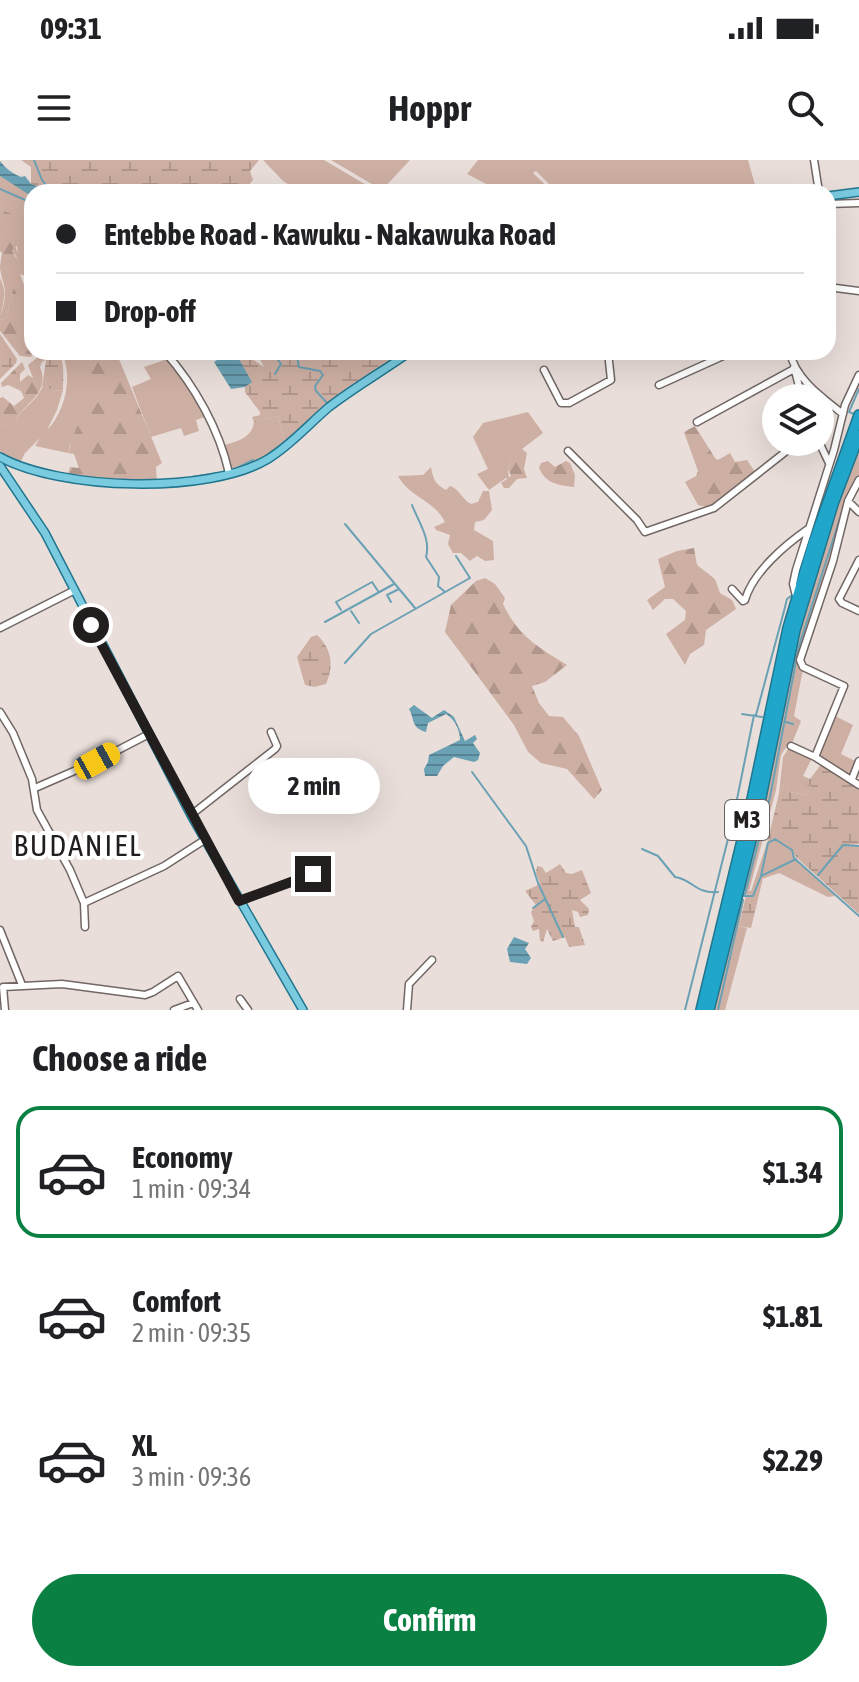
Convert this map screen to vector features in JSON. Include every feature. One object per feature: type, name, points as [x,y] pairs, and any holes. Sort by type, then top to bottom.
[{"type":"highway","name":"M3","points":[[701,1010],[796,598],[859,415]]},
{"type":"highway","name":"M3","points":[[709,1010],[758,812],[795,630],[833,504],[859,435]]},
{"type":"main road","points":[[836,195],[859,192]]},
{"type":"main road","points":[[0,457],[16,465],[90,481],[157,484],[229,473],[268,459],[330,407],[398,360]]},
{"type":"main road","points":[[10,479],[11,469],[16,465]]},
{"type":"main road","points":[[0,466],[45,533],[191,815],[303,1010]]},
{"type":"street","points":[[814,160],[818,184]]},
{"type":"street","points":[[836,204],[859,203]]},
{"type":"street","points":[[836,288],[859,291]]},
{"type":"street","points":[[171,360],[193,387],[229,473]]},
{"type":"street","points":[[544,370],[561,403],[569,403],[611,380],[609,360]]},
{"type":"street","points":[[659,385],[714,360]]},
{"type":"street","points":[[791,360],[798,384]]},
{"type":"street","points":[[793,360],[813,389],[843,414]]},
{"type":"street","points":[[697,422],[794,369]]},
{"type":"street","points":[[796,598],[793,584],[808,529],[843,414],[859,375]]},
{"type":"street","points":[[568,451],[637,520],[645,532],[714,508],[780,456]]},
{"type":"street","points":[[826,456],[829,463]]},
{"type":"street","points":[[815,757],[844,686],[803,667],[800,660],[833,561],[848,501],[859,480]]},
{"type":"street","points":[[848,501],[859,512]]},
{"type":"street","points":[[732,589],[745,600],[763,571],[785,547],[808,529]]},
{"type":"street","points":[[859,560],[839,599],[859,611]]},
{"type":"street","points":[[0,628],[73,591]]},
{"type":"street","points":[[0,712],[13,733],[35,788],[37,810],[84,903],[85,927]]},
{"type":"street","points":[[191,815],[275,749],[277,746],[271,732]]},
{"type":"street","points":[[35,788],[149,734]]},
{"type":"street","points":[[791,746],[859,785]]},
{"type":"street","points":[[852,779],[859,761]]},
{"type":"street","points":[[84,903],[164,866],[206,839]]},
{"type":"street","points":[[239,901],[313,874]]},
{"type":"street","points":[[0,930],[22,985]]},
{"type":"street","points":[[407,1010],[409,984],[432,960]]},
{"type":"street","points":[[5,1010],[3,987],[62,984],[145,995],[178,976],[198,1010]]},
{"type":"street","points":[[240,999],[248,1010]]},
{"type":"street","points":[[174,1010],[193,1003]]},
{"type":"green space","points":[[21,160],[259,160],[250,171],[253,180],[250,184],[31,184],[31,167]]},
{"type":"green space","points":[[263,160],[324,160],[364,184],[288,184]]},
{"type":"green space","points":[[331,160],[410,160],[388,184],[372,184]]},
{"type":"green space","points":[[478,160],[748,160],[755,184],[549,184],[536,171],[533,173],[545,184],[486,184],[467,174]]},
{"type":"green space","points":[[0,176],[24,191],[24,226],[0,210]]},
{"type":"green space","points":[[0,210],[14,215],[24,224],[24,275],[20,274],[17,246],[12,250],[17,260],[10,259],[7,268],[0,266]]},
{"type":"green space","points":[[15,246],[20,259],[24,285],[24,336],[14,327],[13,289],[6,319],[0,320],[5,293],[0,266],[17,258],[12,249]]},
{"type":"green space","points":[[0,278],[4,295],[1,320],[6,319],[13,289],[23,292],[24,302],[21,307],[14,308],[14,326],[24,330],[24,356],[20,356],[0,331]]},
{"type":"green space","points":[[0,334],[17,359],[0,379]]},
{"type":"green space","points":[[34,360],[45,360],[40,367],[40,390],[16,419],[19,430],[14,433],[6,429],[5,424],[0,427],[0,398],[14,406],[24,398],[21,391],[8,385],[2,387],[1,383],[22,362],[25,369],[20,374],[20,382],[28,375],[33,378],[28,365]]},
{"type":"green space","points":[[46,360],[62,360],[63,390],[53,391],[47,386],[42,388]]},
{"type":"green space","points":[[91,360],[89,361],[98,400],[92,410],[94,422],[70,445],[68,453],[35,446],[40,438],[20,463],[0,455],[0,427],[5,424],[18,430],[16,419],[47,386],[53,391],[63,390],[47,430],[53,422],[66,393],[65,361]]},
{"type":"green space","points":[[119,360],[162,463],[156,467],[157,482],[89,480],[68,475],[70,467],[79,468],[74,454],[68,453],[77,426],[94,422],[87,415],[87,411],[92,409],[92,401],[96,403],[98,400],[91,387],[89,361]]},
{"type":"green space","points":[[168,360],[190,385],[205,417],[196,420],[199,431],[184,436],[181,428],[151,437],[132,387],[151,379],[144,367]]},
{"type":"green space","points":[[239,360],[254,360],[264,367],[260,360],[395,360],[285,442],[278,416],[254,422],[252,417],[260,415],[260,412],[245,392],[251,381]]},
{"type":"green space","points":[[528,412],[543,433],[522,449],[513,450],[509,479],[489,490],[477,474],[488,469],[473,437],[483,423]]},
{"type":"green space","points":[[278,416],[285,442],[270,455],[231,472],[222,446],[247,436],[254,422]]},
{"type":"green space","points":[[695,426],[715,458],[718,460],[730,453],[735,462],[747,460],[755,472],[714,505],[698,505],[685,482],[696,476],[698,471],[684,432]]},
{"type":"green space","points":[[859,443],[859,482],[800,656],[803,669],[794,716],[801,721],[791,746],[787,746],[781,755],[776,790],[749,891],[768,840],[775,838],[793,851],[795,858],[835,896],[828,897],[779,873],[759,880],[754,894],[746,895],[745,891],[740,895],[795,648],[822,548]]},
{"type":"green space","points":[[513,449],[522,449],[527,453],[524,469],[527,478],[517,479],[509,488],[504,488],[501,483],[511,476],[508,469]]},
{"type":"green space","points":[[548,461],[555,467],[566,461],[570,463],[575,475],[574,487],[549,481],[545,477],[539,468],[541,463]]},
{"type":"green space","points":[[431,467],[439,486],[446,490],[453,487],[471,504],[478,502],[483,491],[489,491],[492,510],[484,520],[475,522],[474,530],[493,541],[494,560],[485,561],[477,556],[470,561],[461,553],[453,553],[448,544],[450,535],[434,527],[445,522],[440,515],[408,489],[398,476],[423,475]]},
{"type":"green space","points":[[694,548],[697,565],[715,579],[720,593],[732,600],[736,609],[706,630],[704,645],[690,654],[685,665],[666,634],[685,620],[686,611],[673,599],[665,599],[653,610],[647,600],[665,587],[658,559]]},
{"type":"green space","points":[[485,578],[495,584],[505,598],[503,604],[522,633],[567,665],[545,682],[532,686],[549,716],[563,717],[579,736],[602,790],[594,799],[567,769],[541,763],[528,752],[514,725],[445,632],[451,605],[476,581]]},
{"type":"green space","points":[[317,635],[329,652],[331,664],[326,684],[314,687],[305,685],[297,657],[311,637]]},
{"type":"green space","points":[[835,716],[853,725],[841,754],[857,762],[850,776],[817,757]]},
{"type":"green space","points":[[792,748],[812,758],[803,776],[812,786],[807,795],[789,792],[784,785],[779,793],[783,757]]},
{"type":"green space","points":[[822,763],[859,787],[859,844],[850,845],[859,846],[859,914],[792,850],[775,838],[768,840],[779,793],[784,785],[787,784],[789,792],[807,795],[807,789],[812,786],[803,785],[803,776],[810,779]]},
{"type":"green space","points":[[560,864],[566,873],[582,870],[591,893],[580,900],[589,909],[588,915],[580,917],[578,912],[572,910],[575,927],[579,927],[585,945],[569,947],[565,937],[553,941],[547,929],[543,942],[540,941],[539,929],[533,931],[531,927],[534,921],[531,912],[536,905],[525,891],[540,884],[537,866],[546,873]]},
{"type":"green space","points":[[763,878],[751,928],[739,926],[746,895],[754,894],[758,880]]},
{"type":"green space","points":[[739,898],[744,899],[739,926],[747,928],[725,1010],[714,1010]]},
{"type":"water","points":[[0,161],[12,172],[25,176],[31,184],[24,184],[24,191],[0,176]]},
{"type":"water","points":[[240,360],[252,382],[245,387],[231,389],[214,362]]},
{"type":"water","points":[[414,705],[432,718],[444,710],[454,717],[465,741],[475,735],[477,739],[473,743],[480,753],[478,760],[474,762],[454,757],[437,776],[425,776],[429,755],[460,740],[460,737],[454,722],[446,714],[428,723],[426,732],[418,728],[409,709]]},
{"type":"water","points":[[514,937],[529,943],[525,949],[531,958],[527,964],[510,962],[507,949]]},
{"type":"waterway","points":[[34,160],[45,184]]},
{"type":"waterway","points":[[0,189],[24,200]]},
{"type":"waterway","points":[[275,374],[281,364],[278,360]]},
{"type":"waterway","points":[[298,360],[299,367],[320,371],[323,375],[315,386],[328,404]]},
{"type":"waterway","points":[[854,414],[849,412],[859,389]]},
{"type":"waterway","points":[[239,467],[253,460]]},
{"type":"waterway","points":[[192,477],[217,473]]},
{"type":"waterway","points":[[412,505],[426,537],[426,557],[439,577],[438,586],[444,591]]},
{"type":"waterway","points":[[718,1010],[743,900],[740,897],[745,894],[770,797],[799,646],[841,515]]},
{"type":"waterway","points":[[345,524],[415,608]]},
{"type":"waterway","points":[[345,663],[371,634],[470,578],[456,556]]},
{"type":"waterway","points":[[341,610],[336,602],[372,582],[378,591]]},
{"type":"waterway","points":[[325,622],[394,584]]},
{"type":"waterway","points":[[391,602],[387,595],[399,589]]},
{"type":"waterway","points":[[756,715],[787,599],[791,596]]},
{"type":"waterway","points":[[351,611],[359,623]]},
{"type":"waterway","points":[[742,714],[762,717]]},
{"type":"waterway","points":[[685,1010],[733,819],[754,715]]},
{"type":"waterway","points":[[786,722],[793,724]]},
{"type":"waterway","points":[[472,772],[526,846],[538,883],[563,937]]},
{"type":"waterway","points":[[761,876],[768,843],[775,839],[792,850],[794,858],[859,916]]},
{"type":"waterway","points":[[818,875],[843,845],[859,846]]},
{"type":"waterway","points":[[642,849],[658,856],[675,877],[704,891],[718,892]]},
{"type":"waterway","points":[[742,896],[753,896],[761,876],[796,859]]},
{"type":"waterway","points":[[533,908],[545,899]]},
{"type":"district","name":"BUDANIEL","points":[[78,846]]},
{"type":"route","points":[[91,625],[239,901],[313,874]]}]
